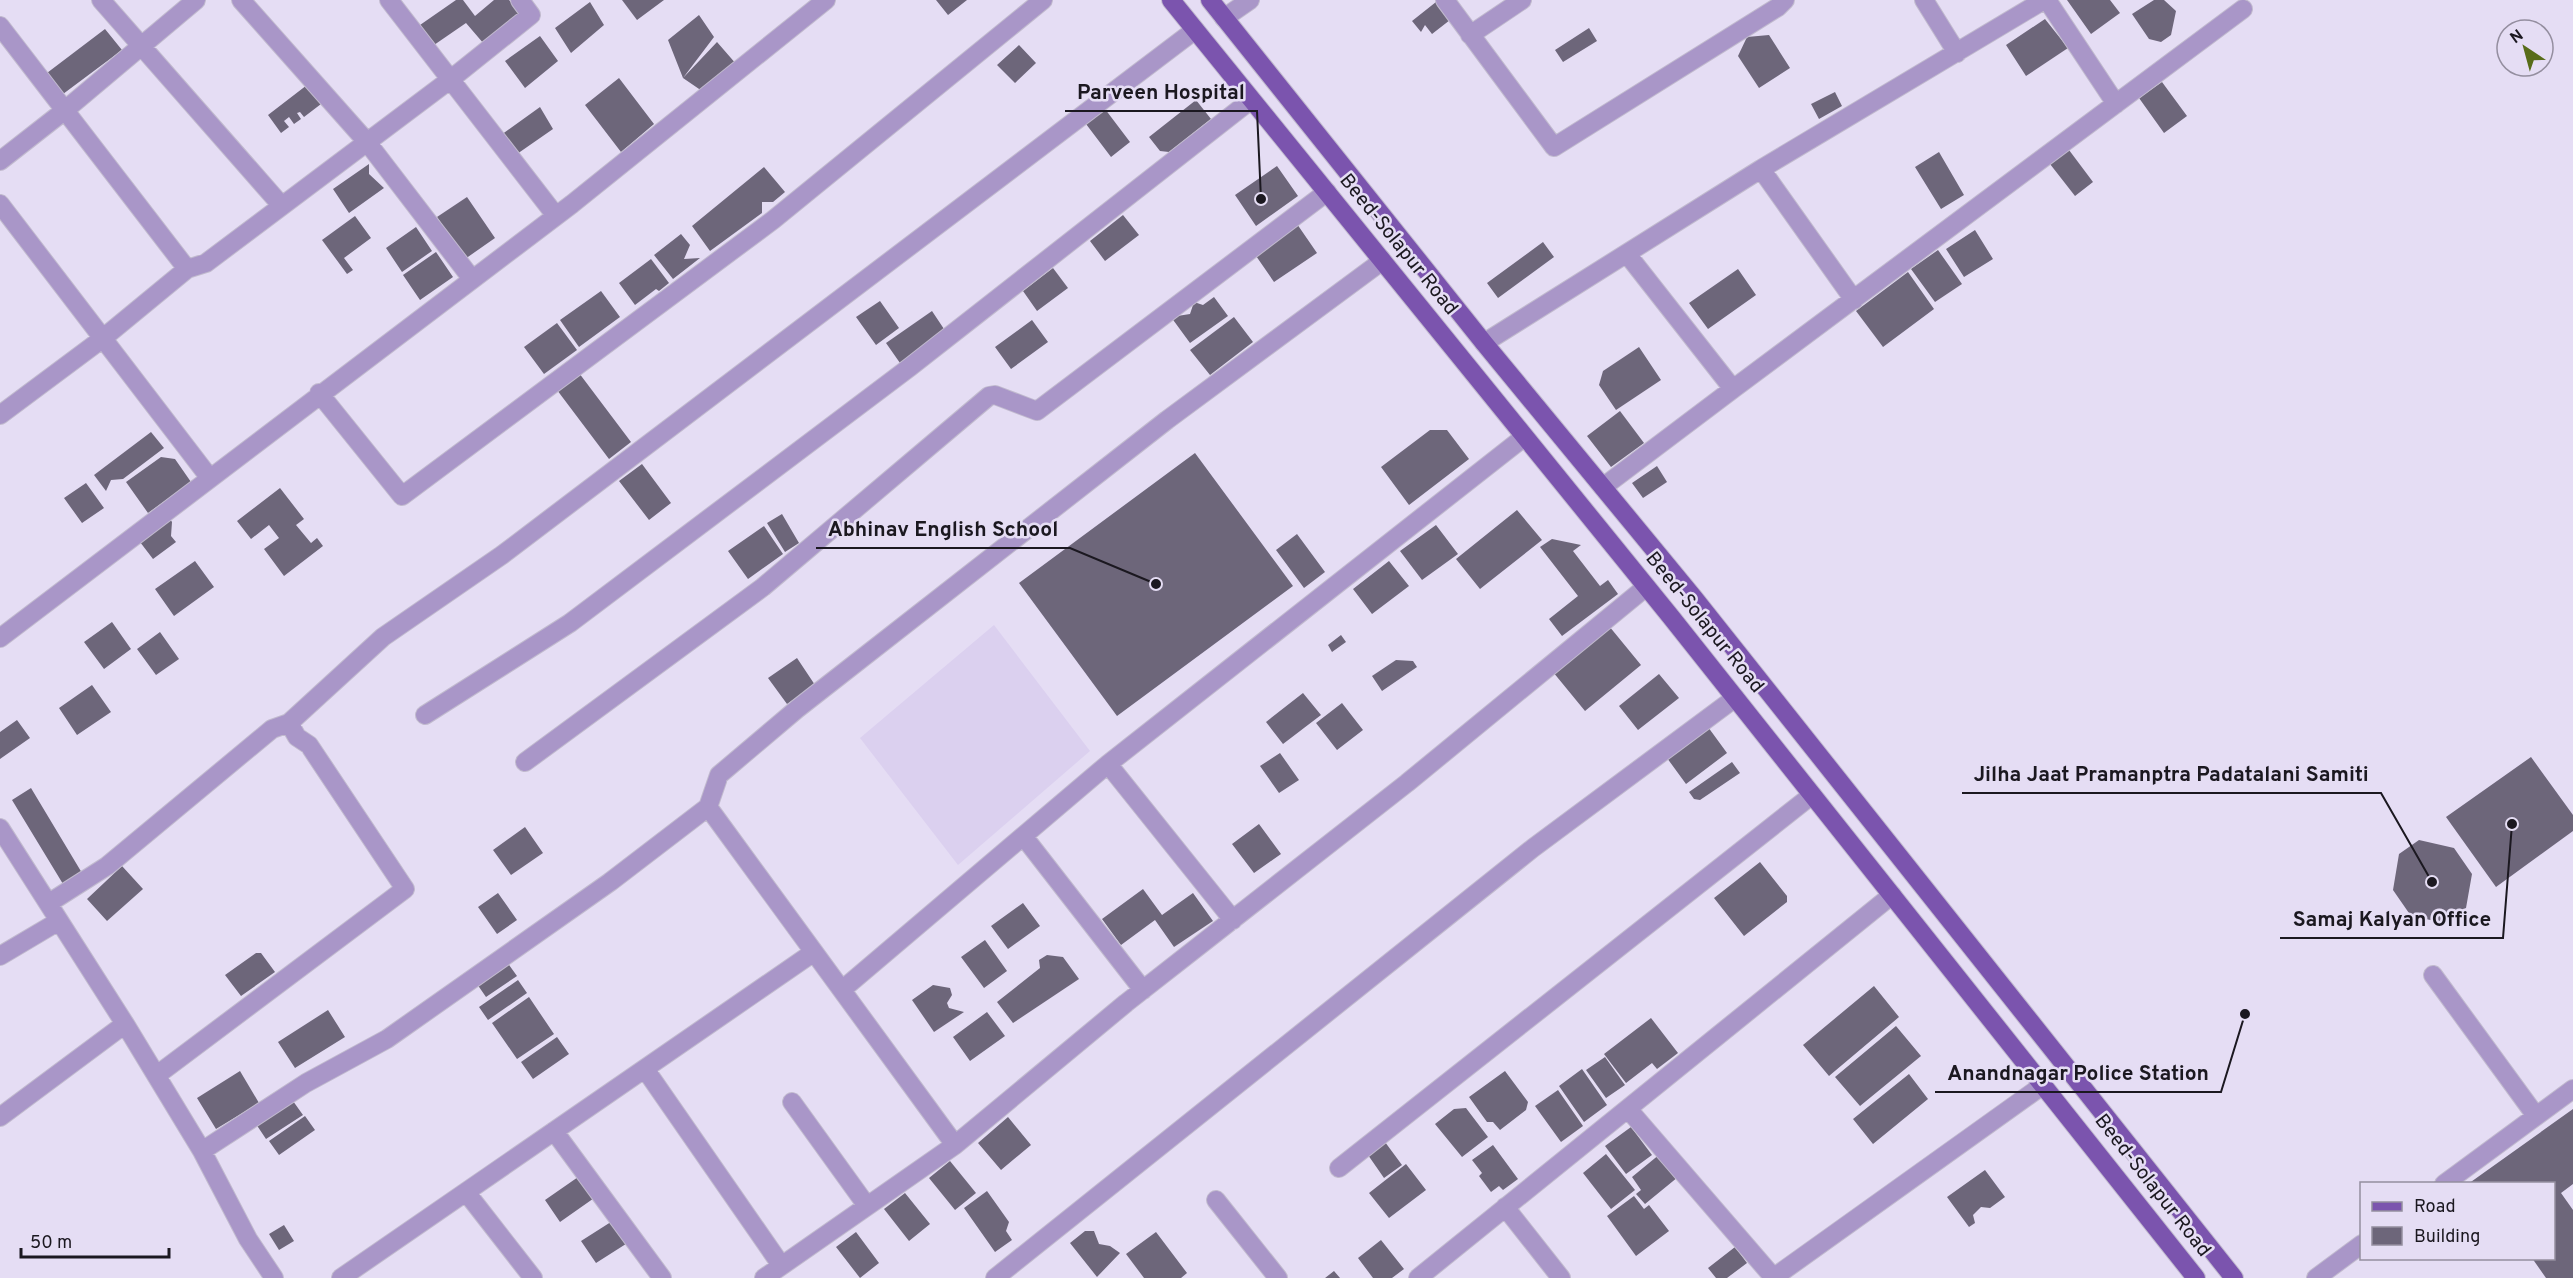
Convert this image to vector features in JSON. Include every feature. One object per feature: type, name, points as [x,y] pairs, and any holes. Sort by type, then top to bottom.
[{"type":"main road","name":"Beed-Solapur Road","points":[[1171,0],[1646,587],[2196,1278]]},
{"type":"main road","name":"Beed-Solapur Road","points":[[1210,0],[1484,343],[1603,487],[2234,1278]]},
{"type":"street","points":[[101,0],[280,205]]},
{"type":"street","points":[[0,161],[64,111],[196,0]]},
{"type":"street","points":[[241,0],[367,142],[472,279]]},
{"type":"street","points":[[388,0],[556,216]]},
{"type":"street","points":[[0,414],[102,339],[187,269],[206,263],[280,205],[451,80],[531,15],[520,0]]},
{"type":"street","points":[[0,638],[209,477],[556,216],[826,0]]},
{"type":"street","points":[[320,393],[402,496],[773,220],[1043,0]]},
{"type":"street","points":[[1224,18],[1250,0]]},
{"type":"street","points":[[1445,0],[1554,147],[1778,7],[1785,0]]},
{"type":"street","points":[[1470,35],[1522,0]]},
{"type":"street","points":[[1924,0],[1957,53]]},
{"type":"street","points":[[1484,343],[1761,169],[2045,0],[2116,104]]},
{"type":"street","points":[[1603,487],[2243,9]]},
{"type":"street","points":[[0,26],[187,269]]},
{"type":"street","points":[[49,903],[107,866],[272,729],[289,723],[383,637],[502,555],[1195,30]]},
{"type":"street","points":[[425,715],[570,623],[910,367],[1251,100]]},
{"type":"street","points":[[1761,169],[1854,300]]},
{"type":"street","points":[[525,762],[763,587],[989,396],[995,395],[1037,411],[1327,192]]},
{"type":"street","points":[[0,204],[209,477]]},
{"type":"street","points":[[1628,254],[1732,389]]},
{"type":"street","points":[[202,1151],[306,1083],[387,1039],[610,882],[708,807],[719,775],[797,709],[1167,420],[1374,267],[1380,259]]},
{"type":"street","points":[[843,989],[1108,764],[1524,437]]},
{"type":"street","points":[[764,1278],[955,1145],[1143,990],[1407,783],[1646,587]]},
{"type":"street","points":[[995,1278],[1533,848],[1735,698]]},
{"type":"street","points":[[157,1075],[405,889],[309,745],[297,737],[289,723]]},
{"type":"street","points":[[1108,764],[1233,920]]},
{"type":"street","points":[[1340,1168],[1812,795]]},
{"type":"street","points":[[708,807],[955,1145]]},
{"type":"street","points":[[0,828],[157,1075],[202,1151],[248,1239],[274,1278]]},
{"type":"street","points":[[1024,837],[1143,990]]},
{"type":"street","points":[[1418,1278],[1892,895]]},
{"type":"street","points":[[0,956],[59,921]]},
{"type":"street","points":[[341,1278],[814,952]]},
{"type":"street","points":[[2433,975],[2536,1116]]},
{"type":"street","points":[[0,1117],[125,1023]]},
{"type":"street","points":[[645,1069],[781,1265]]},
{"type":"street","points":[[1628,1109],[1783,1275],[2043,1085]]},
{"type":"street","points":[[2447,1182],[2573,1089]]},
{"type":"street","points":[[792,1102],[867,1206]]},
{"type":"street","points":[[554,1131],[662,1278]]},
{"type":"street","points":[[465,1192],[533,1278]]},
{"type":"street","points":[[1216,1200],[1278,1278]]},
{"type":"street","points":[[1506,1207],[1561,1278]]},
{"type":"street","points":[[2316,1278],[2360,1245]]},
{"type":"shaded area","points":[[994,625],[1090,751],[958,865],[860,738]]},
{"type":"building","points":[[456,0],[463,0],[475,16],[494,0],[509,0],[521,14],[484,44],[466,23],[434,45],[420,25]]},
{"type":"building","points":[[622,0],[664,0],[637,20]]},
{"type":"building","points":[[936,0],[967,0],[948,15]]},
{"type":"building","points":[[2067,0],[2110,0],[2120,13],[2091,34]]},
{"type":"building","points":[[2154,0],[2164,0],[2176,11],[2171,35],[2161,42],[2149,39],[2132,14]]},
{"type":"building","points":[[590,2],[604,25],[571,53],[555,28]]},
{"type":"building","points":[[1436,2],[1450,20],[1432,34],[1425,25],[1421,32],[1412,21]]},
{"type":"building","points":[[699,15],[714,37],[683,78],[668,40]]},
{"type":"building","points":[[2045,19],[2068,48],[2026,76],[2006,45]]},
{"type":"building","points":[[1589,28],[1597,41],[1563,62],[1555,50]]},
{"type":"building","points":[[105,29],[122,50],[59,97],[43,76]]},
{"type":"building","points":[[1769,35],[1790,68],[1759,88],[1738,56],[1747,37]]},
{"type":"building","points":[[540,36],[558,61],[525,88],[505,61]]},
{"type":"building","points":[[717,42],[737,65],[702,91],[683,78]]},
{"type":"building","points":[[1019,45],[1036,63],[1015,83],[997,65]]},
{"type":"building","points":[[619,78],[654,124],[621,152],[585,105]]},
{"type":"building","points":[[2162,82],[2187,116],[2164,133],[2139,98]]},
{"type":"building","points":[[307,85],[321,104],[304,117],[300,112],[297,113],[301,119],[294,124],[289,117],[284,121],[289,127],[281,133],[268,115]]},
{"type":"building","points":[[1835,92],[1842,106],[1819,119],[1811,104]]},
{"type":"building","points":[[1196,100],[1211,119],[1169,152],[1160,151],[1149,137]]},
{"type":"building","points":[[540,107],[553,129],[517,154],[501,135]]},
{"type":"building","points":[[1105,109],[1130,142],[1111,157],[1086,124]]},
{"type":"building","points":[[2069,150],[2093,182],[2075,196],[2050,164]]},
{"type":"building","points":[[1939,152],[1964,195],[1941,209],[1915,167]]},
{"type":"building","points":[[369,164],[369,174],[384,188],[349,213],[333,189]]},
{"type":"building","points":[[1277,166],[1298,196],[1256,226],[1235,195]]},
{"type":"building","points":[[764,167],[785,192],[773,202],[762,202],[762,213],[710,251],[692,226]]},
{"type":"building","points":[[467,197],[495,238],[465,259],[437,217]]},
{"type":"building","points":[[1123,215],[1139,235],[1105,261],[1090,241]]},
{"type":"building","points":[[355,216],[371,238],[344,258],[353,270],[347,274],[322,240]]},
{"type":"building","points":[[1297,224],[1317,253],[1274,282],[1254,253]]},
{"type":"building","points":[[416,227],[432,251],[402,272],[386,248]]},
{"type":"building","points":[[1975,230],[1993,259],[1964,277],[1946,249]]},
{"type":"building","points":[[681,234],[690,245],[684,259],[700,258],[673,279],[654,255]]},
{"type":"building","points":[[1543,242],[1554,257],[1498,298],[1487,283]]},
{"type":"building","points":[[1938,250],[1962,284],[1935,302],[1911,269]]},
{"type":"building","points":[[436,252],[453,277],[420,300],[403,275]]},
{"type":"building","points":[[651,259],[669,283],[659,291],[656,289],[635,305],[619,283]]},
{"type":"building","points":[[1053,268],[1068,288],[1037,311],[1023,291]]},
{"type":"building","points":[[1738,269],[1756,295],[1708,329],[1689,303]]},
{"type":"building","points":[[1908,272],[1934,309],[1883,347],[1856,311]]},
{"type":"building","points":[[601,291],[620,317],[579,347],[560,320]]},
{"type":"building","points":[[1214,297],[1228,316],[1190,343],[1171,317],[1190,314],[1194,302],[1203,305]]},
{"type":"building","points":[[880,301],[899,328],[876,345],[856,317]]},
{"type":"building","points":[[932,311],[946,332],[900,363],[886,343]]},
{"type":"building","points":[[1234,317],[1253,342],[1210,375],[1190,350]]},
{"type":"building","points":[[1032,320],[1048,342],[1011,369],[995,347]]},
{"type":"building","points":[[557,323],[577,350],[544,374],[524,347]]},
{"type":"building","points":[[1639,347],[1661,380],[1616,410],[1599,385],[1603,371]]},
{"type":"building","points":[[579,373],[631,442],[609,459],[557,390]]},
{"type":"building","points":[[1620,411],[1644,443],[1611,467],[1587,436]]},
{"type":"building","points":[[1430,430],[1447,430],[1469,459],[1409,505],[1381,467]]},
{"type":"building","points":[[151,432],[164,448],[123,479],[111,480],[106,491],[94,475]]},
{"type":"building","points":[[1195,453],[1293,586],[1117,716],[1019,583]]},
{"type":"building","points":[[161,457],[175,459],[191,482],[148,513],[126,482]]},
{"type":"building","points":[[642,464],[671,503],[649,520],[619,481]]},
{"type":"building","points":[[1657,466],[1667,482],[1643,498],[1632,483]]},
{"type":"building","points":[[86,483],[104,508],[82,523],[64,498]]},
{"type":"building","points":[[280,488],[304,519],[296,525],[311,543],[317,538],[323,546],[284,576],[264,549],[279,538],[269,525],[251,539],[237,521]]},
{"type":"building","points":[[1517,510],[1542,540],[1480,589],[1456,559]]},
{"type":"building","points":[[782,514],[799,543],[785,552],[767,523]]},
{"type":"building","points":[[170,519],[172,522],[171,536],[176,542],[153,559],[140,542]]},
{"type":"building","points":[[1436,525],[1458,554],[1422,580],[1400,551]]},
{"type":"building","points":[[764,526],[783,554],[748,579],[728,551]]},
{"type":"building","points":[[1297,534],[1325,572],[1304,588],[1276,550]]},
{"type":"building","points":[[1552,539],[1581,545],[1573,551],[1600,586],[1608,580],[1618,594],[1562,636],[1549,619],[1578,596],[1540,547]]},
{"type":"building","points":[[195,561],[214,587],[174,616],[155,589]]},
{"type":"building","points":[[1389,561],[1409,586],[1372,614],[1353,589]]},
{"type":"building","points":[[112,622],[131,649],[104,669],[84,642]]},
{"type":"building","points":[[1609,626],[1641,665],[1585,711],[1553,672]]},
{"type":"building","points":[[160,632],[179,659],[156,675],[137,649]]},
{"type":"building","points":[[1341,635],[1346,642],[1332,652],[1328,645]]},
{"type":"building","points":[[797,658],[815,685],[787,704],[768,678]]},
{"type":"building","points":[[1396,660],[1413,661],[1417,667],[1382,691],[1372,676]]},
{"type":"building","points":[[1659,674],[1679,698],[1638,730],[1619,706]]},
{"type":"building","points":[[92,685],[111,712],[77,735],[59,708]]},
{"type":"building","points":[[1303,693],[1321,715],[1283,744],[1266,722]]},
{"type":"building","points":[[1342,703],[1363,730],[1337,750],[1316,723]]},
{"type":"building","points":[[17,720],[30,738],[0,759],[0,732]]},
{"type":"building","points":[[1708,727],[1727,753],[1686,784],[1667,758]]},
{"type":"building","points":[[1280,753],[1299,780],[1279,793],[1260,766]]},
{"type":"building","points":[[2531,757],[2573,815],[2573,831],[2496,887],[2446,817]]},
{"type":"building","points":[[1732,762],[1740,773],[1700,800],[1694,799],[1689,792]]},
{"type":"building","points":[[31,788],[82,873],[63,884],[12,800]]},
{"type":"building","points":[[1259,824],[1281,854],[1254,873],[1232,844]]},
{"type":"building","points":[[525,827],[543,853],[511,875],[493,850]]},
{"type":"building","points":[[2419,840],[2454,848],[2472,874],[2466,908],[2445,923],[2411,916],[2393,890],[2399,854]]},
{"type":"building","points":[[1760,862],[1787,896],[1787,902],[1744,936],[1714,898]]},
{"type":"building","points":[[122,866],[143,889],[107,921],[87,899]]},
{"type":"building","points":[[1143,889],[1162,915],[1193,893],[1213,921],[1174,947],[1155,920],[1121,945],[1102,919]]},
{"type":"building","points":[[498,893],[517,920],[497,934],[478,907]]},
{"type":"building","points":[[1023,903],[1040,926],[1008,949],[991,926]]},
{"type":"building","points":[[985,940],[1007,971],[984,988],[961,957]]},
{"type":"building","points":[[256,953],[261,953],[275,972],[241,996],[225,975]]},
{"type":"building","points":[[1047,955],[1063,957],[1079,979],[1013,1023],[997,1002],[1040,968],[1039,960]]},
{"type":"building","points":[[507,962],[517,976],[486,997],[477,984]]},
{"type":"building","points":[[518,980],[527,993],[488,1020],[479,1007]]},
{"type":"building","points":[[933,985],[950,988],[952,995],[947,1003],[949,1008],[964,1012],[934,1032],[912,1000]]},
{"type":"building","points":[[1874,986],[1899,1017],[1829,1076],[1803,1045]]},
{"type":"building","points":[[529,997],[554,1034],[517,1059],[492,1023]]},
{"type":"building","points":[[328,1010],[345,1037],[295,1068],[278,1042]]},
{"type":"building","points":[[987,1012],[1005,1036],[970,1061],[953,1037]]},
{"type":"building","points":[[1651,1018],[1678,1053],[1657,1069],[1652,1063],[1626,1083],[1604,1054]]},
{"type":"building","points":[[1896,1026],[1921,1056],[1860,1106],[1835,1077]]},
{"type":"building","points":[[557,1037],[569,1054],[533,1079],[521,1062]]},
{"type":"building","points":[[1605,1057],[1625,1085],[1606,1098],[1586,1070]]},
{"type":"building","points":[[1582,1069],[1607,1105],[1584,1122],[1559,1086]]},
{"type":"building","points":[[240,1071],[259,1103],[216,1129],[197,1098]]},
{"type":"building","points":[[1505,1071],[1528,1102],[1526,1110],[1500,1130],[1493,1122],[1487,1122],[1469,1097]]},
{"type":"building","points":[[1909,1074],[1928,1099],[1873,1144],[1853,1119]]},
{"type":"building","points":[[1558,1090],[1583,1126],[1561,1142],[1535,1106]]},
{"type":"building","points":[[293,1101],[303,1115],[266,1139],[256,1124]]},
{"type":"building","points":[[1466,1108],[1488,1137],[1462,1157],[1435,1124],[1454,1109]]},
{"type":"building","points":[[2573,1109],[2573,1184],[2561,1193],[2573,1210],[2573,1278],[2546,1278],[2533,1260],[2555,1260],[2555,1182],[2471,1182]]},
{"type":"building","points":[[305,1116],[315,1130],[279,1155],[269,1141]]},
{"type":"building","points":[[1008,1117],[1031,1145],[1001,1170],[978,1143]]},
{"type":"building","points":[[1631,1127],[1652,1155],[1626,1174],[1605,1146]]},
{"type":"building","points":[[1385,1142],[1402,1165],[1384,1178],[1368,1155]]},
{"type":"building","points":[[1493,1145],[1518,1179],[1503,1190],[1499,1186],[1491,1192],[1479,1176],[1482,1173],[1472,1160]]},
{"type":"building","points":[[1606,1154],[1635,1190],[1611,1209],[1583,1173]]},
{"type":"building","points":[[1660,1154],[1678,1177],[1645,1204],[1636,1194],[1641,1190],[1632,1177]]},
{"type":"building","points":[[950,1161],[976,1193],[955,1210],[929,1178]]},
{"type":"building","points":[[1406,1164],[1426,1190],[1389,1218],[1369,1193]]},
{"type":"building","points":[[1985,1170],[2005,1197],[1990,1208],[1981,1207],[1973,1215],[1975,1223],[1969,1227],[1947,1197]]},
{"type":"building","points":[[581,1175],[597,1196],[560,1222],[545,1200]]},
{"type":"building","points":[[987,1191],[1009,1222],[1006,1231],[1012,1240],[995,1252],[964,1208]]},
{"type":"building","points":[[905,1193],[930,1224],[909,1241],[884,1209]]},
{"type":"building","points":[[1634,1196],[1644,1209],[1649,1205],[1669,1231],[1636,1256],[1607,1216]]},
{"type":"building","points":[[614,1220],[629,1242],[596,1263],[581,1241]]},
{"type":"building","points":[[284,1225],[294,1241],[279,1250],[269,1234]]},
{"type":"building","points":[[1085,1231],[1094,1231],[1099,1244],[1110,1246],[1120,1253],[1097,1277],[1070,1243]]},
{"type":"building","points":[[856,1232],[879,1263],[860,1278],[836,1247]]},
{"type":"building","points":[[1156,1232],[1187,1273],[1181,1278],[1144,1278],[1126,1254]]},
{"type":"building","points":[[1381,1240],[1404,1269],[1392,1278],[1373,1278],[1358,1258]]},
{"type":"building","points":[[1735,1247],[1747,1263],[1727,1278],[1716,1278],[1708,1268]]},
{"type":"building","points":[[1334,1271],[1340,1278],[1325,1278]]},
{"type":"place","name":"Parveen Hospital","points":[[1261,199]]},
{"type":"place","name":"Abhinav English School","points":[[1156,584]]},
{"type":"place","name":"Samaj Kalyan Office","points":[[2512,824]]},
{"type":"place","name":"Jilha Jaat Pramanptra Padatalani Samiti","points":[[2432,882]]},
{"type":"place","name":"Anandnagar Police Station","points":[[2245,1014]]}]
